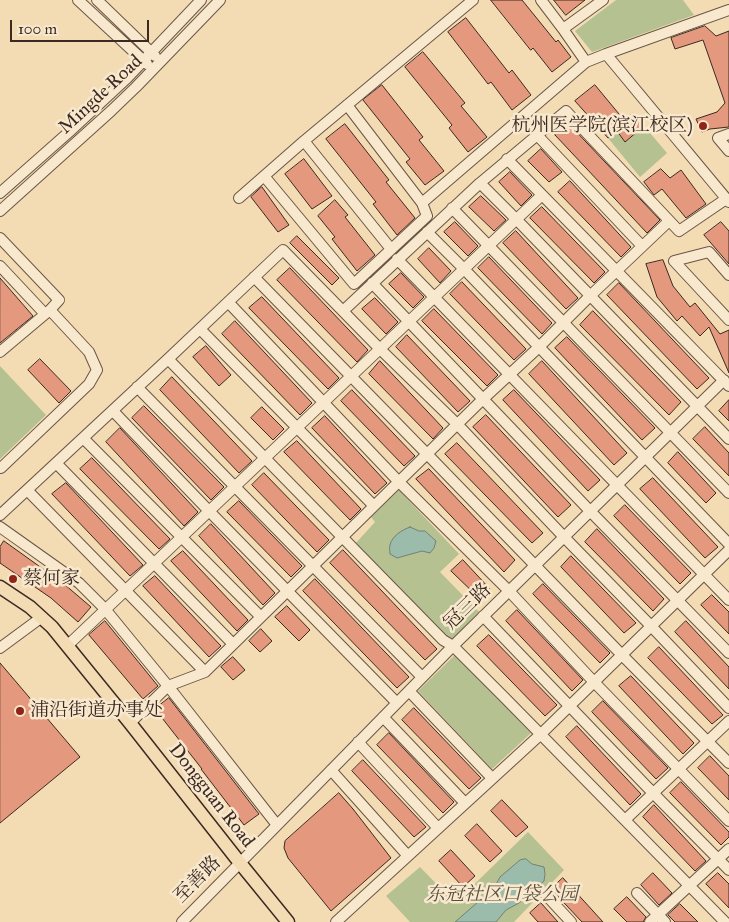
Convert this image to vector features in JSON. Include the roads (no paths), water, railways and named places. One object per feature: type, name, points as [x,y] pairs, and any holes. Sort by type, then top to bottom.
[{"type":"main road","name":"Dongguan Road","points":[[0,587],[30,607],[52,627],[288,922]]},
{"type":"street","points":[[78,0],[154,69]]},
{"type":"street","points":[[97,0],[161,62]]},
{"type":"street","name":"Mingde Road","points":[[0,193],[69,132],[144,60],[201,0]]},
{"type":"street","name":"Mingde Road","points":[[0,210],[111,111],[220,0]]},
{"type":"street","points":[[239,198],[304,141],[473,0]]},
{"type":"street","points":[[541,0],[564,29],[586,62]]},
{"type":"street","points":[[564,29],[603,0]]},
{"type":"street","points":[[422,203],[586,62],[729,10]]},
{"type":"street","points":[[343,312],[452,208],[507,159],[566,111],[679,231],[728,201],[606,54]]},
{"type":"street","points":[[264,176],[354,284],[427,216],[422,203],[347,105]]},
{"type":"street","points":[[729,134],[718,138],[729,151]]},
{"type":"street","points":[[537,135],[642,246]]},
{"type":"street","points":[[304,141],[391,249]]},
{"type":"street","points":[[507,159],[726,383]]},
{"type":"street","points":[[480,183],[729,439]]},
{"type":"street","points":[[67,646],[542,195]]},
{"type":"street","points":[[452,208],[729,493]]},
{"type":"street","points":[[130,723],[168,686],[205,672],[482,399],[539,347],[669,221]]},
{"type":"street","points":[[427,232],[464,268],[729,544]]},
{"type":"street","points":[[0,238],[59,300],[48,312],[0,352]]},
{"type":"street","points":[[0,515],[282,250],[457,424],[564,538],[729,708]]},
{"type":"street","points":[[729,275],[709,252],[674,261],[729,320]]},
{"type":"street","points":[[397,259],[729,600]]},
{"type":"street","points":[[0,266],[88,352],[97,370],[89,384],[1,468]]},
{"type":"street","points":[[254,277],[729,763]]},
{"type":"street","points":[[372,283],[590,512],[729,653]]},
{"type":"street","points":[[228,302],[399,482],[509,592],[729,821]]},
{"type":"street","points":[[200,329],[374,506]]},
{"type":"street","points":[[168,359],[443,640],[453,646],[725,922]]},
{"type":"street","name":"冠三路","points":[[240,863],[483,616],[697,406],[726,383]]},
{"type":"street","points":[[137,388],[422,677]]},
{"type":"street","points":[[112,411],[397,703]]},
{"type":"street","points":[[83,438],[261,617]]},
{"type":"street","points":[[56,463],[233,644]]},
{"type":"street","points":[[27,490],[205,672]]},
{"type":"street","points":[[0,527],[79,583],[105,609],[277,825]]},
{"type":"street","points":[[336,922],[541,734],[729,550]]},
{"type":"street","points":[[483,616],[653,794],[729,870]]},
{"type":"street","points":[[0,648],[42,617]]},
{"type":"street","points":[[408,691],[492,778]]},
{"type":"street","points":[[383,717],[465,804]]},
{"type":"street","points":[[625,820],[729,721]]},
{"type":"street","points":[[358,742],[438,828]]},
{"type":"street","points":[[331,770],[408,856]]},
{"type":"street","points":[[637,893],[658,920],[729,849]]},
{"type":"street","name":"至善路","points":[[182,922],[240,863]]},
{"type":"street","points":[[546,894],[571,922]]},
{"type":"place","name":"杭州医学院(滨江校区)","points":[[703,126]]},
{"type":"place","name":"蔡何家","points":[[13,579]]},
{"type":"place","name":"浦沿街道办事处","points":[[20,711]]},
{"type":"park label","name":"东冠社区口袋公园","points":[[502,895]]}]
